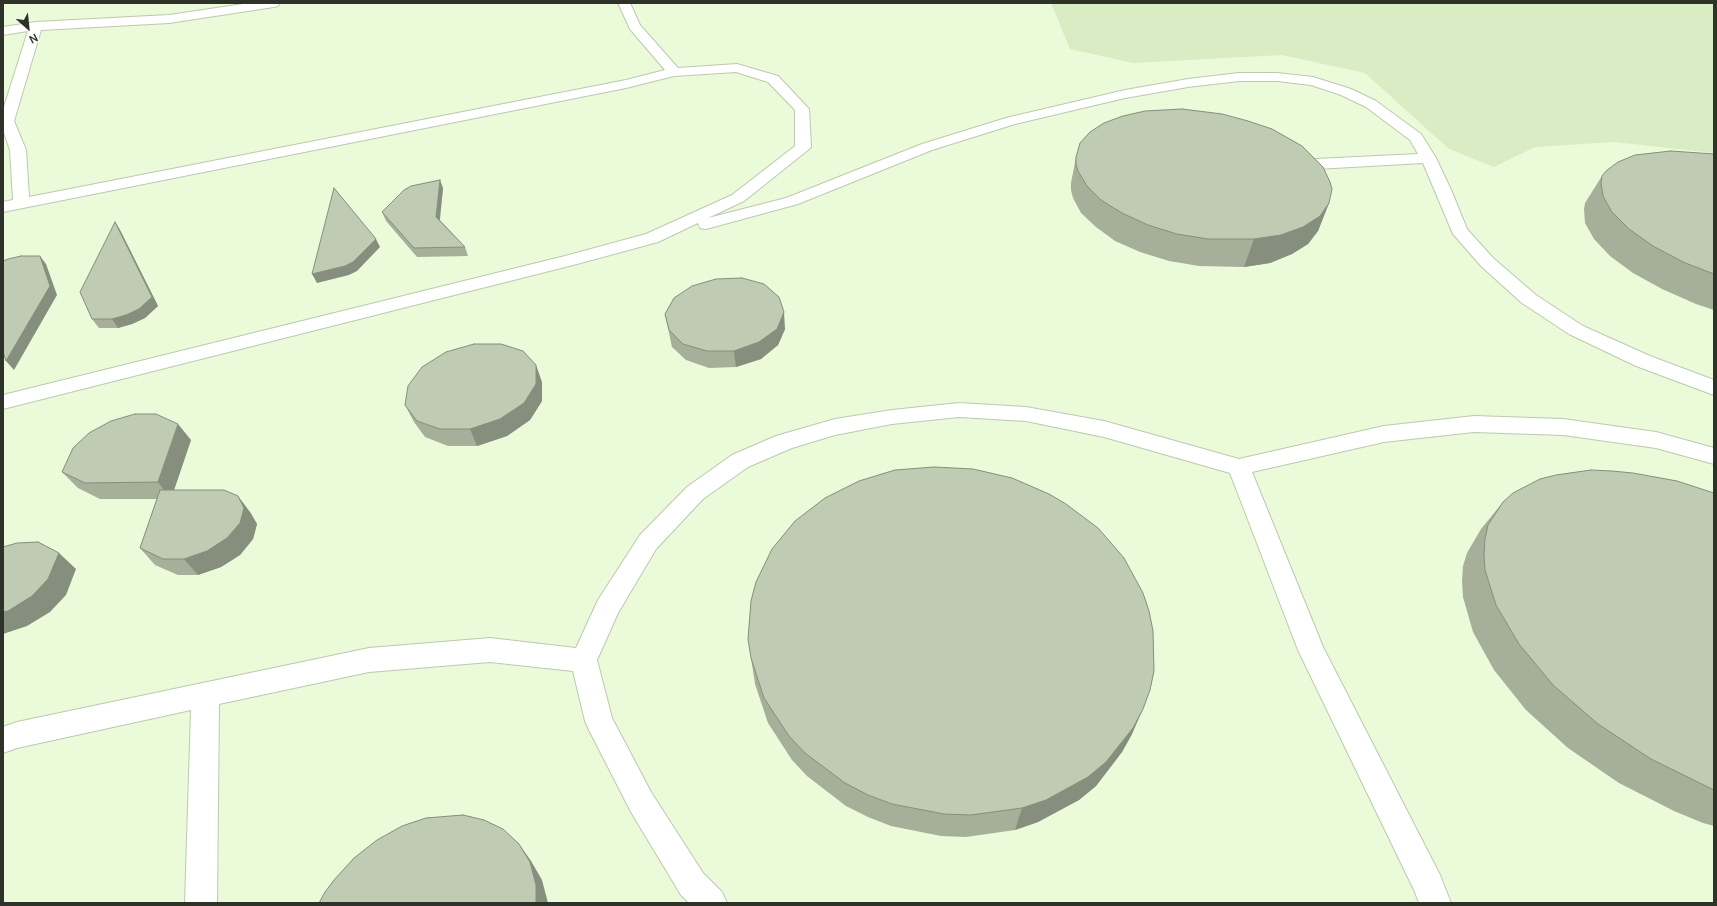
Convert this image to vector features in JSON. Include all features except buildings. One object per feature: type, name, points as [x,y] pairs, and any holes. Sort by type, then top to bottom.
[{"type":"lane","points":[[3,31],[36,26],[169,19],[274,3]]},
{"type":"lane","points":[[624,3],[634,26],[674,72]]},
{"type":"lane","points":[[21,203],[18,150],[7,121],[36,26]]},
{"type":"lane","points":[[3,207],[626,84],[674,72],[737,68],[773,79],[802,109],[803,147],[738,198],[652,238]]},
{"type":"lane","points":[[3,402],[571,260],[792,201],[927,147],[1011,121],[1125,94],[1188,83],[1239,77],[1277,77],[1313,81],[1346,92],[1370,104],[1395,120],[1416,137],[1444,192],[1459,230],[1487,262],[1529,299],[1576,330],[1643,361],[1714,388]]},
{"type":"lane","points":[[1316,164],[1428,158]]},
{"type":"lane","points":[[711,903],[692,884],[641,802],[600,721],[584,660],[607,608],[648,542],[695,493],[740,461],[784,442],[835,427],[892,417],[959,410],[1026,414],[1104,429],[1239,467],[1384,434],[1474,424],[1563,427],[1656,440],[1714,456]]},
{"type":"lane","points":[[1239,467],[1311,650],[1425,879],[1435,903]]},
{"type":"lane","points":[[3,740],[18,735],[205,694],[369,660],[490,650],[584,660]]},
{"type":"lane","points":[[201,903],[205,694]]},
{"type":"shaded area","points":[[3,3],[1714,3],[1714,903],[3,903]]},
{"type":"shaded area","points":[[1051,3],[1714,3],[1714,153],[1615,142],[1535,147],[1494,167],[1449,149],[1365,73],[1282,55],[1133,63],[1070,49]]}]
